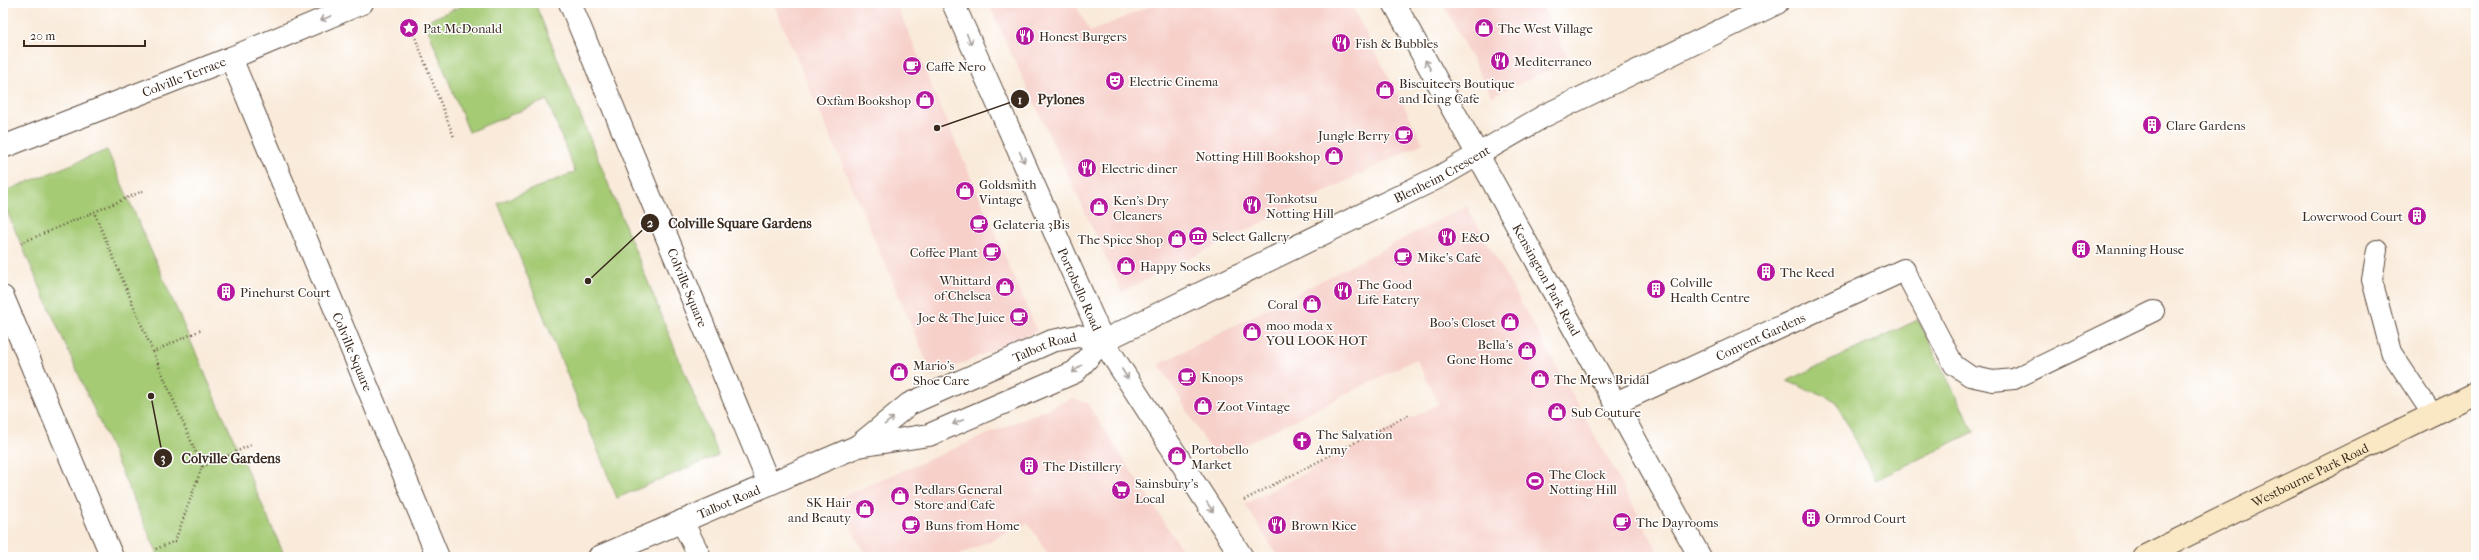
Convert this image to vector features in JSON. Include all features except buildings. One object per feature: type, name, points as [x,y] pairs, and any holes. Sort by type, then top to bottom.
[{"type":"main road","name":"Westbourne Park Road","points":[[2143,557],[2476,393]]},
{"type":"street","name":"Colville Terrace","points":[[3,147],[231,58],[362,3]]},
{"type":"street","name":"Colville Square","points":[[570,3],[769,484]]},
{"type":"street","name":"Portobello Road","points":[[953,3],[1104,341],[1242,557]]},
{"type":"street","name":"Kensington Park Road","points":[[1394,3],[1700,557]]},
{"type":"street","name":"Blenheim Crescent","points":[[1104,341],[1434,180],[1544,116],[1777,3]]},
{"type":"street","name":"Colville Square","points":[[231,58],[438,557]]},
{"type":"street","name":"Convent Gardens","points":[[1616,403],[1904,270]]},
{"type":"street","points":[[3,296],[112,557]]},
{"type":"street","name":"Talbot Road","points":[[858,446],[909,404],[1052,341],[1078,336],[1104,341]]},
{"type":"street","name":"Talbot Road","points":[[599,557],[682,520],[858,446],[929,435],[944,429],[1074,372],[1104,341]]},
{"type":"street","points":[[682,520],[700,557]]},
{"type":"lane","points":[[2377,250],[2372,280],[2390,352],[2433,415]]},
{"type":"lane","points":[[1904,270],[1954,365],[1970,376],[1993,381],[2014,378],[2154,311]]},
{"type":"path","points":[[411,27],[454,137]]},
{"type":"path","points":[[21,243],[143,191]]},
{"type":"path","points":[[94,212],[202,467],[175,541],[156,549]]},
{"type":"path","points":[[153,352],[203,329]]},
{"type":"path","points":[[1215,515],[1410,414]]},
{"type":"path","points":[[202,467],[252,444]]},
{"type":"shaded area","points":[[773,3],[896,3],[1037,331],[933,376]]},
{"type":"shaded area","points":[[988,3],[1075,3],[1090,32],[1157,3],[1164,3],[1166,7],[1175,3],[1350,3],[1423,143],[1122,292]]},
{"type":"shaded area","points":[[1442,3],[1540,3],[1570,61],[1492,96]]},
{"type":"shaded area","points":[[1467,206],[1661,557],[1278,557],[1245,504],[1439,404],[1416,359],[1216,459],[1159,364]]},
{"type":"shaded area","points":[[1073,398],[1087,403],[1187,557],[1050,557],[1028,523],[955,557],[866,557],[837,499]]},
{"type":"green space","points":[[468,3],[535,3],[718,455],[617,498],[498,203],[575,172],[547,100],[469,132],[425,22]]},
{"type":"green space","points":[[107,150],[285,557],[159,557],[4,205],[3,195],[8,190]]},
{"type":"green space","points":[[1918,320],[1974,432],[1876,480],[1836,401],[1787,381]]},
{"type":"place","name":"Pat McDonald","points":[[409,28]]},
{"type":"place","name":"The West Village","points":[[1484,28]]},
{"type":"place","name":"Honest Burgers","points":[[1025,36]]},
{"type":"place","name":"Fish & Bubbles","points":[[1341,43]]},
{"type":"place","name":"Mediterraneo","points":[[1500,61]]},
{"type":"place","name":"Caffè Nero","points":[[912,66]]},
{"type":"place","name":"Electric Cinema","points":[[1115,81]]},
{"type":"place","name":"Biscuiteers Boutique and Icing Cafe","points":[[1385,90]]},
{"type":"place","name":"Oxfam Bookshop","points":[[925,100]]},
{"type":"place","name":"Clare Gardens","points":[[2152,125]]},
{"type":"place","name":"Pylones","points":[[937,128]]},
{"type":"place","name":"Jungle Berry","points":[[1404,135]]},
{"type":"place","name":"Notting Hill Bookshop","points":[[1334,156]]},
{"type":"place","name":"Electric diner","points":[[1087,168]]},
{"type":"place","name":"Goldsmith Vintage","points":[[965,191]]},
{"type":"place","name":"Tonkotsu Notting Hill","points":[[1252,205]]},
{"type":"place","name":"Ken's Dry Cleaners","points":[[1099,207]]},
{"type":"place","name":"Lowerwood Court","points":[[2417,216]]},
{"type":"place","name":"Gelateria 3Bis","points":[[979,224]]},
{"type":"place","name":"Select Gallery","points":[[1198,236]]},
{"type":"place","name":"E&O","points":[[1447,237]]},
{"type":"place","name":"The Spice Shop","points":[[1177,239]]},
{"type":"place","name":"Manning House","points":[[2081,249]]},
{"type":"place","name":"Coffee Plant","points":[[992,252]]},
{"type":"place","name":"Mike's Cafe","points":[[1403,257]]},
{"type":"place","name":"Happy Socks","points":[[1126,266]]},
{"type":"place","name":"The Reed","points":[[1766,272]]},
{"type":"place","name":"Colville Square Gardens","points":[[588,281]]},
{"type":"place","name":"Whittard of Chelsea","points":[[1005,287]]},
{"type":"place","name":"Colville Health Centre","points":[[1656,289]]},
{"type":"place","name":"The Good Life Eatery","points":[[1343,291]]},
{"type":"place","name":"Pinehurst Court","points":[[226,292]]},
{"type":"place","name":"Coral","points":[[1312,304]]},
{"type":"place","name":"Joe & The Juice","points":[[1019,317]]},
{"type":"place","name":"Boo's Closet","points":[[1510,322]]},
{"type":"place","name":"moo moda x YOU LOOK HOT","points":[[1252,332]]},
{"type":"place","name":"Bella’s Gone Home","points":[[1527,351]]},
{"type":"place","name":"Mario's Shoe Care","points":[[899,372]]},
{"type":"place","name":"Knoops","points":[[1187,377]]},
{"type":"place","name":"The Mews Bridal","points":[[1540,379]]},
{"type":"place","name":"Colville Gardens","points":[[151,396]]},
{"type":"place","name":"Zoot Vintage","points":[[1203,406]]},
{"type":"place","name":"Sub Couture","points":[[1557,412]]},
{"type":"place","name":"The Salvation Army","points":[[1302,441]]},
{"type":"place","name":"Portobello Market","points":[[1177,456]]},
{"type":"place","name":"The Distillery","points":[[1029,466]]},
{"type":"place","name":"The Clock Notting Hill","points":[[1535,481]]},
{"type":"place","name":"Sainsbury's Local","points":[[1121,490]]},
{"type":"place","name":"Pedlars General Store and Cafe","points":[[900,496]]},
{"type":"place","name":"SK Hair and Beauty","points":[[865,509]]},
{"type":"place","name":"Ormrod Court","points":[[1811,518]]},
{"type":"place","name":"The Dayrooms","points":[[1622,522]]},
{"type":"place","name":"Buns from Home","points":[[911,525]]},
{"type":"place","name":"Brown Rice","points":[[1277,525]]}]
